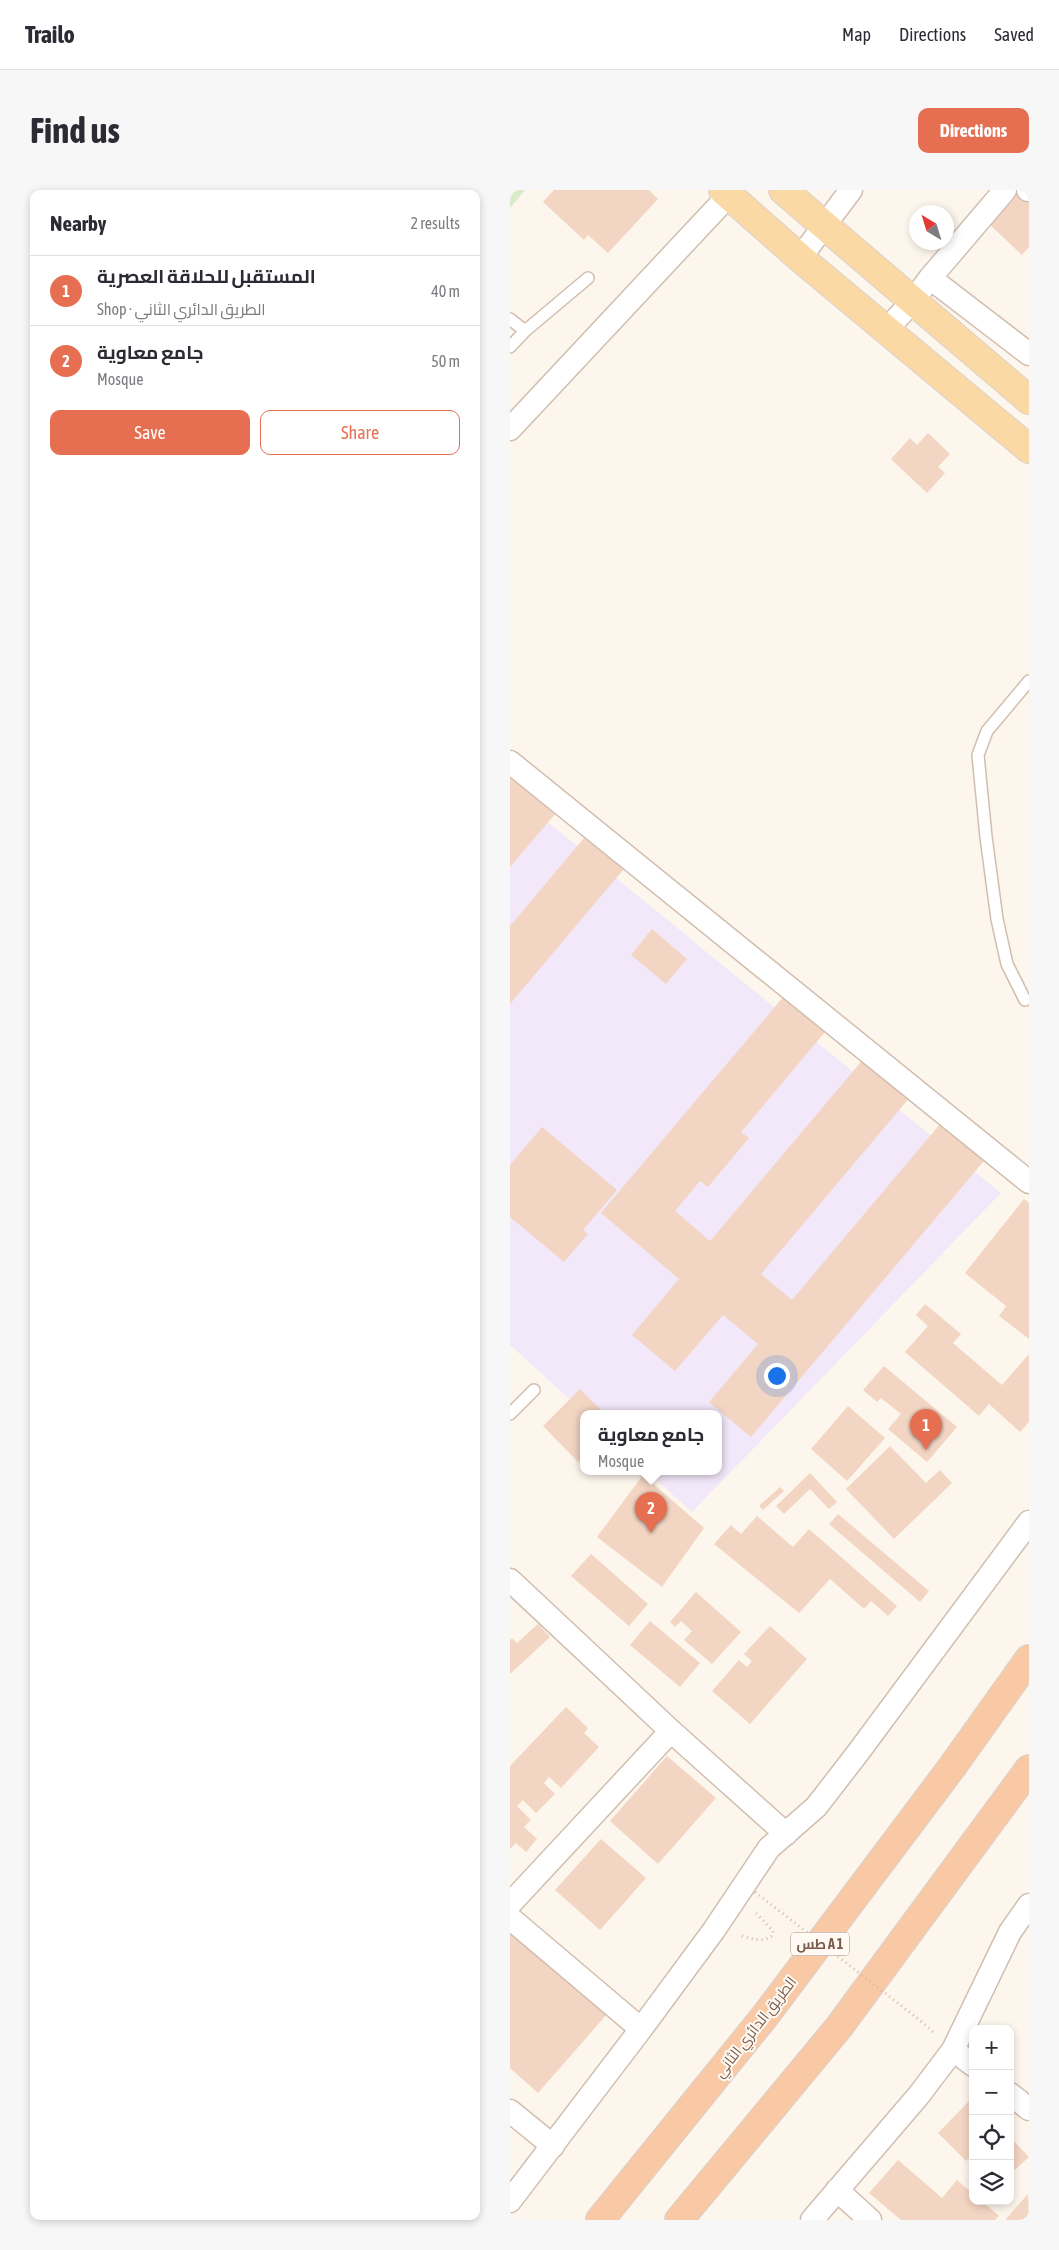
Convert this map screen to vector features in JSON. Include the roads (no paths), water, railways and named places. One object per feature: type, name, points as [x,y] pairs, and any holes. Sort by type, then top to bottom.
[{"type":"highway","name":"الطريق الدائري الثاني","points":[[600,2220],[765,2016],[952,1767],[1029,1659]]},
{"type":"highway","points":[[679,2220],[839,2027],[1029,1769]]},
{"type":"main road","points":[[783,190],[1029,400]]},
{"type":"main road","points":[[726,192],[800,258],[1029,449]]},
{"type":"street","points":[[800,258],[826,226],[851,190]]},
{"type":"street","points":[[886,330],[913,301],[930,278],[1005,190]]},
{"type":"street","points":[[510,429],[726,192]]},
{"type":"street","points":[[930,278],[1029,354]]},
{"type":"street","points":[[510,762],[1029,1182]]},
{"type":"street","points":[[510,2201],[714,1930],[769,1848],[816,1807],[1029,1522]]},
{"type":"street","points":[[513,1589],[786,1834]]},
{"type":"street","points":[[510,1904],[671,1731]]},
{"type":"street","points":[[812,2220],[919,2095],[953,2050],[1001,1950],[1029,1905]]},
{"type":"street","points":[[510,1918],[641,2029]]},
{"type":"street","points":[[953,2050],[969,2062]]},
{"type":"street","points":[[1014,2097],[1029,2109]]},
{"type":"street","points":[[510,2111],[553,2146]]},
{"type":"street","points":[[837,2190],[870,2220]]},
{"type":"lane","points":[[510,347],[525,331],[588,278]]},
{"type":"lane","points":[[510,318],[525,331]]},
{"type":"lane","points":[[1025,1000],[1007,964],[997,919],[978,755],[987,731],[1029,680]]},
{"type":"lane","points":[[510,1414],[534,1390]]},
{"type":"place","name":"المستقبل للحلاقة العصرية","points":[[926,1450]]},
{"type":"place","name":"جامع معاوية","points":[[651,1533]]}]
